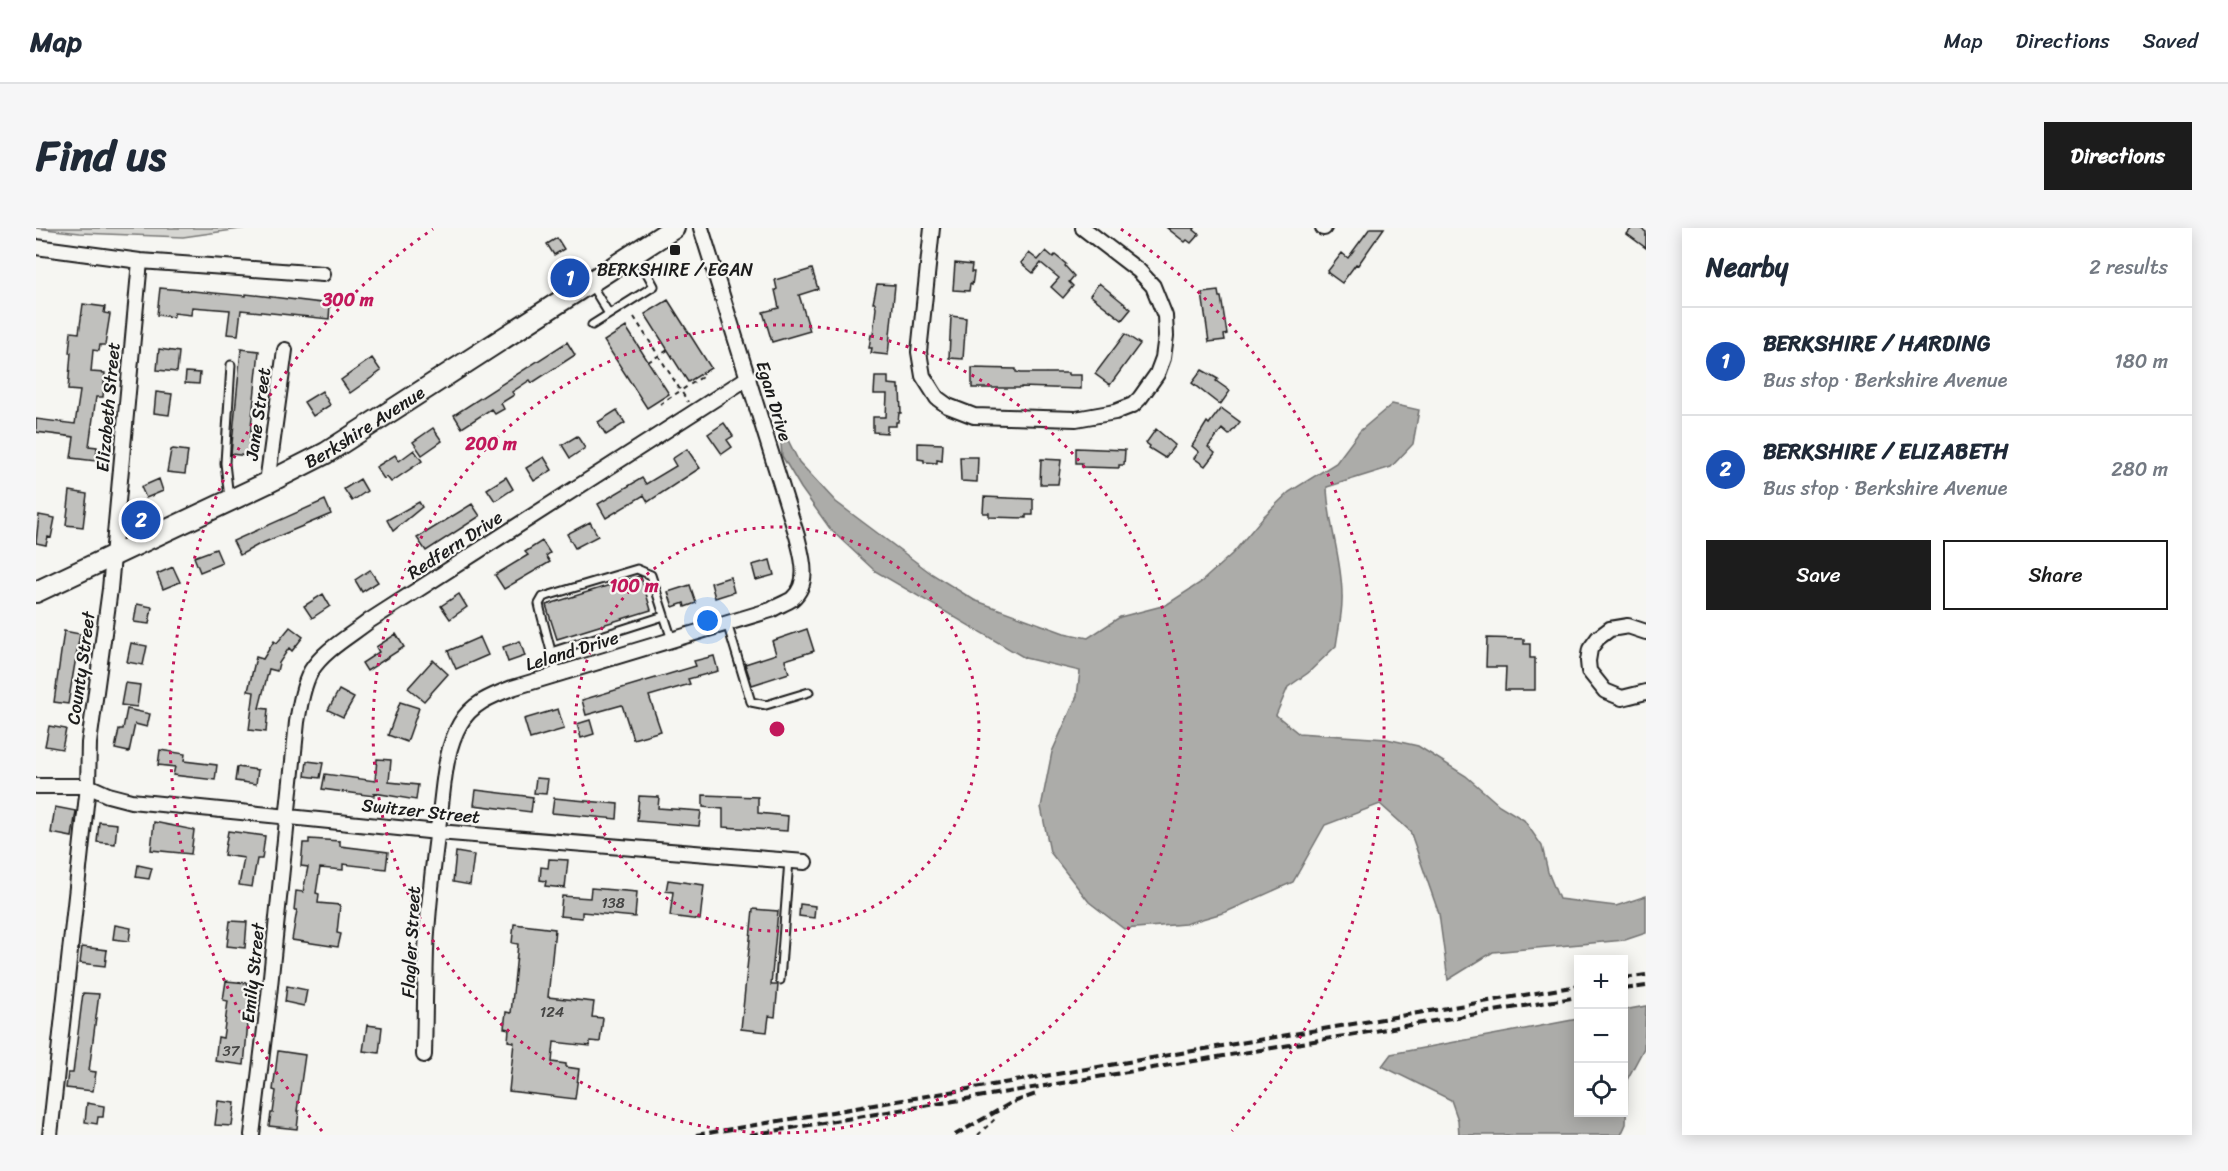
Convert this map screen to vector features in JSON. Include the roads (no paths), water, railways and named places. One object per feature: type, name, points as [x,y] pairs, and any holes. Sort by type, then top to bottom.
[{"type":"main road","name":"Berkshire Avenue","points":[[36,592],[326,453],[674,228]]},
{"type":"street","name":"Egan Drive","points":[[701,228],[797,536],[804,567],[802,585]]},
{"type":"street","points":[[932,228],[919,352],[923,376],[937,398],[948,406],[974,416],[1076,419],[1106,415],[1133,405],[1153,382],[1163,358],[1166,336],[1165,316],[1153,286],[1139,271],[1089,230]]},
{"type":"street","points":[[36,247],[140,261],[323,274]]},
{"type":"street","name":"Elizabeth Street","points":[[114,556],[140,261]]},
{"type":"street","name":"Jane Street","points":[[267,483],[285,350]]},
{"type":"street","name":"Redfern Drive","points":[[286,816],[300,703],[311,671],[326,654],[369,621],[749,378]]},
{"type":"street","name":"County Street","points":[[51,1135],[88,786],[89,743],[114,556]]},
{"type":"street","name":"Leland Drive","points":[[438,831],[451,744],[460,723],[471,709],[488,697],[771,610],[793,598],[802,585]]},
{"type":"street","points":[[1646,633],[1628,626],[1610,629],[1598,638],[1590,649],[1588,661],[1590,671],[1605,690],[1622,698],[1646,692]]},
{"type":"street","name":"Switzer Street","points":[[36,786],[88,786],[108,795],[131,801],[438,831],[805,862]]},
{"type":"street","name":"Emily Street","points":[[252,1135],[269,996],[286,816]]},
{"type":"street","name":"Flagler Street","points":[[424,1055],[426,948],[438,831]]},
{"type":"lane","points":[[592,325],[654,286],[636,253]]},
{"type":"lane","points":[[589,282],[609,314]]},
{"type":"lane","points":[[229,501],[225,463],[231,365]]},
{"type":"lane","points":[[557,674],[539,604],[543,597],[637,569],[651,575],[672,640]]},
{"type":"lane","points":[[551,652],[664,616]]},
{"type":"lane","points":[[727,623],[751,702],[766,705],[809,692]]},
{"type":"lane","points":[[780,980],[789,860]]},
{"type":"railway","points":[[1628,977],[1646,975]]},
{"type":"railway","points":[[1628,988],[1646,986]]},
{"type":"railway","points":[[696,1135],[1574,987]]},
{"type":"railway","points":[[750,1135],[1574,998]]},
{"type":"railway","points":[[955,1135],[1011,1103],[1039,1093]]},
{"type":"place","name":"BERKSHIRE / EGAN","points":[[675,250]]},
{"type":"place","name":"BERKSHIRE / HARDING","points":[[570,278]]},
{"type":"place","name":"BERKSHIRE / ELIZABETH","points":[[141,520]]}]
